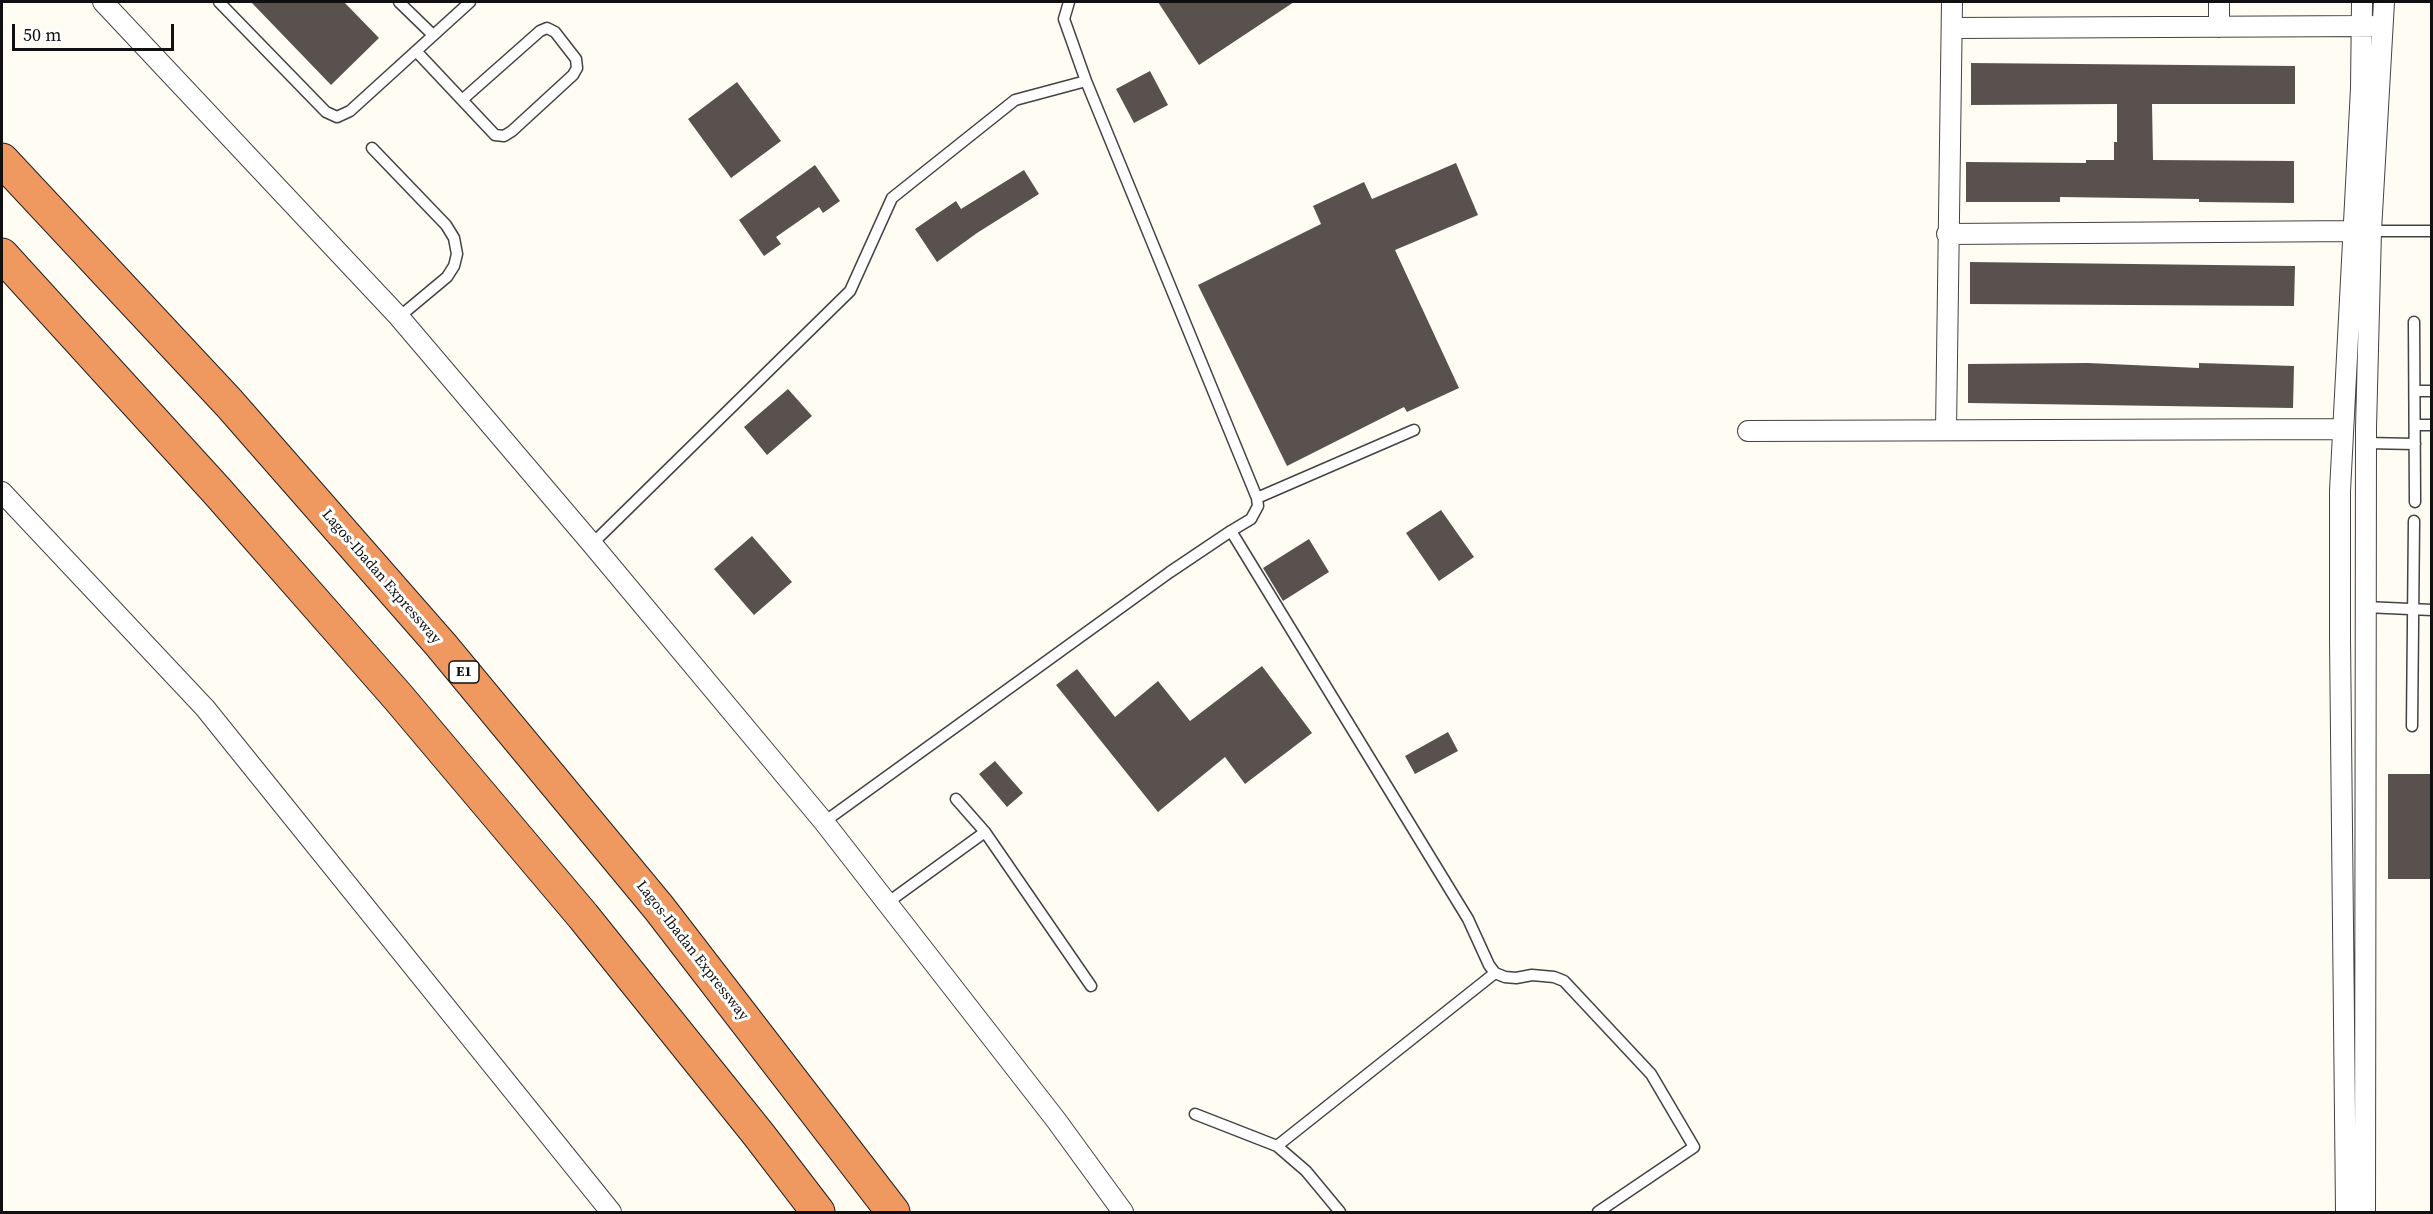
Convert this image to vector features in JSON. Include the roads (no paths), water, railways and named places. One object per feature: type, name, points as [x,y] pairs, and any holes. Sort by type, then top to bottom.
[{"type":"highway","name":"Lagos-Ibadan Expressway","points":[[2,160],[229,403],[441,645],[659,908],[893,1212]]},
{"type":"highway","points":[[2,255],[217,491],[398,697],[583,916],[818,1212]]},
{"type":"street","points":[[103,2],[399,316],[592,544],[824,822],[1056,1120],[1123,1212]]},
{"type":"street","points":[[1946,430],[1952,2]]},
{"type":"street","points":[[2219,2],[2219,27]]},
{"type":"street","points":[[2362,2],[2362,231],[2366,443],[2365,1212]]},
{"type":"street","points":[[2346,1212],[2340,491],[2342,429],[2384,2]]},
{"type":"street","points":[[1952,28],[2383,26]]},
{"type":"street","points":[[1947,234],[2362,231]]},
{"type":"street","points":[[1748,431],[2342,429]]},
{"type":"street","points":[[2340,491],[2366,490]]},
{"type":"street","points":[[2,492],[205,708],[611,1212]]},
{"type":"street","points":[[2342,849],[2365,847]]},
{"type":"lane","points":[[219,2],[326,112],[337,117],[350,111],[470,2]]},
{"type":"lane","points":[[399,2],[433,35]]},
{"type":"lane","points":[[824,822],[1170,572],[1251,519],[1258,506],[1257,498],[1086,81],[1065,19],[1069,2]]},
{"type":"lane","points":[[416,51],[462,100],[495,135],[504,136],[573,75],[577,68],[576,59],[555,32],[547,28],[540,31],[462,100]]},
{"type":"lane","points":[[592,544],[850,291],[892,198],[1015,100],[1086,81]]},
{"type":"lane","points":[[372,148],[446,225],[454,238],[457,254],[454,266],[447,277],[399,316]]},
{"type":"lane","points":[[2362,231],[2432,231]]},
{"type":"lane","points":[[2414,322],[2415,502]]},
{"type":"lane","points":[[2415,391],[2432,391]]},
{"type":"lane","points":[[2415,425],[2432,425]]},
{"type":"lane","points":[[1257,498],[1414,430]]},
{"type":"lane","points":[[2366,443],[2415,444]]},
{"type":"lane","points":[[2412,726],[2414,521]]},
{"type":"lane","points":[[1231,531],[1468,919],[1495,973],[1516,978],[1532,975],[1554,977],[1564,981],[1651,1074],[1694,1147],[1598,1212]]},
{"type":"lane","points":[[2365,607],[2432,610]]},
{"type":"lane","points":[[956,799],[985,832],[1091,986]]},
{"type":"lane","points":[[887,903],[985,832]]},
{"type":"lane","points":[[1277,1146],[1495,973]]},
{"type":"lane","points":[[1195,1114],[1277,1146],[1306,1171],[1340,1212]]}]
